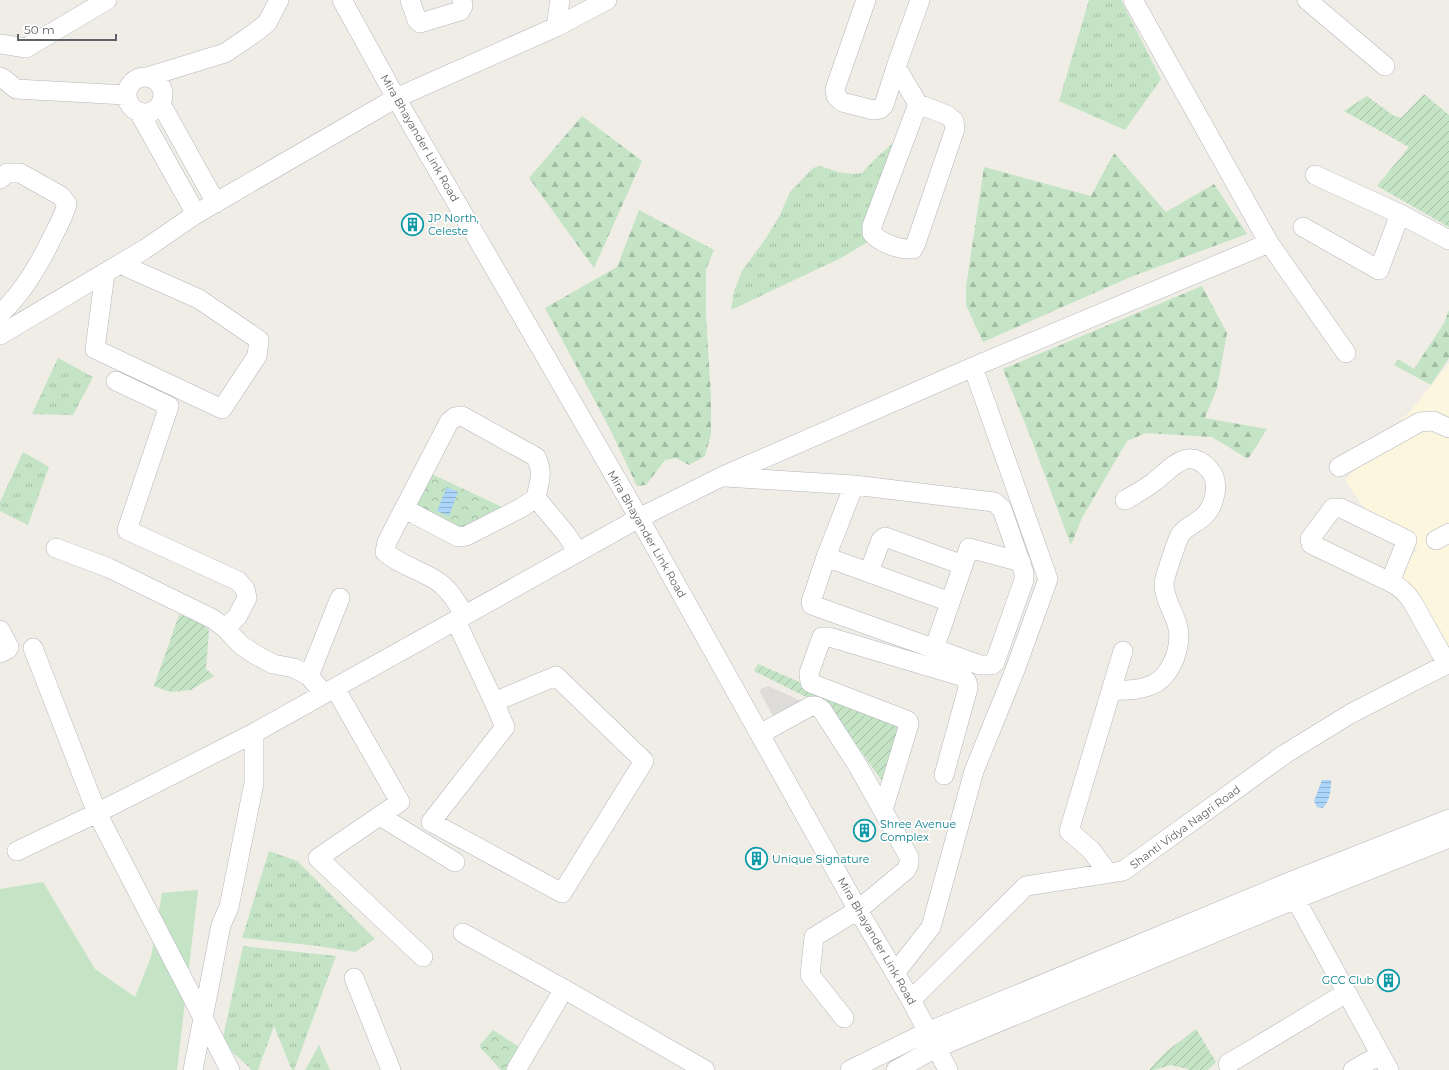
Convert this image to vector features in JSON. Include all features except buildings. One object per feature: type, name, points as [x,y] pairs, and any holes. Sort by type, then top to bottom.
[{"type":"street","points":[[0,44],[26,48],[107,0]]},
{"type":"street","points":[[196,214],[140,114],[130,107],[126,95],[127,89],[135,80],[225,53],[254,34],[267,23],[279,0]]},
{"type":"street","name":"Mira Bhayander Link Road","points":[[342,0],[396,98],[639,518],[858,910],[911,1000],[948,1070]]},
{"type":"street","points":[[410,0],[417,20],[420,23],[460,11],[463,6],[462,0]]},
{"type":"street","points":[[556,27],[560,0]]},
{"type":"street","points":[[0,335],[145,249],[196,214],[396,98],[556,27],[607,0]]},
{"type":"street","points":[[866,0],[835,90],[836,96],[842,102],[873,110],[880,109],[884,105],[920,0]]},
{"type":"street","points":[[1133,0],[1268,244],[1346,353]]},
{"type":"street","points":[[1307,0],[1385,66]]},
{"type":"street","points":[[896,67],[918,104],[947,115],[954,121],[955,129],[916,243],[913,249],[905,249],[877,239],[872,233],[872,226],[918,104]]},
{"type":"street","points":[[140,114],[152,112],[157,109],[163,99],[161,87],[153,79],[147,77]]},
{"type":"street","points":[[1,83],[16,89],[126,95]]},
{"type":"street","points":[[161,104],[216,203]]},
{"type":"street","points":[[0,314],[12,303],[39,264],[64,214],[67,204],[61,196],[20,173],[2,174]]},
{"type":"street","points":[[1315,175],[1400,214],[1449,240]]},
{"type":"street","points":[[1303,227],[1379,270],[1400,214]]},
{"type":"street","points":[[17,851],[97,813],[254,733],[639,518],[721,477],[973,367],[1268,244]]},
{"type":"street","points":[[112,268],[199,299],[259,340],[258,356],[222,409],[94,349],[112,268]]},
{"type":"street","points":[[895,974],[931,927],[974,771],[1015,670],[1048,579],[973,367]]},
{"type":"street","points":[[116,380],[169,406],[127,530],[238,581],[246,589],[247,598],[237,617],[225,628]]},
{"type":"street","points":[[405,509],[458,537],[466,536],[521,508],[536,498],[541,466],[536,457],[462,416],[455,417],[449,422],[387,542],[386,552],[393,559],[438,581],[448,590],[494,702],[505,727],[431,822],[562,893],[644,761],[556,676],[494,702]]},
{"type":"street","points":[[1339,468],[1420,422],[1433,421],[1449,428]]},
{"type":"street","points":[[1111,690],[1122,691],[1151,686],[1164,676],[1174,662],[1178,643],[1178,626],[1165,593],[1164,583],[1180,535],[1205,515],[1214,501],[1216,485],[1211,472],[1206,466],[1197,460],[1186,458],[1178,461],[1151,485],[1126,500]]},
{"type":"street","points":[[721,477],[854,485],[994,502],[1002,508],[1021,562],[1024,572],[1024,580],[995,662],[992,665],[980,665],[812,605],[811,602],[826,557],[854,485]]},
{"type":"street","points":[[536,498],[566,534],[578,552]]},
{"type":"street","points":[[1390,582],[1407,542],[1406,539],[1341,508],[1333,508],[1310,539],[1311,544],[1390,582],[1399,586],[1407,594],[1448,663]]},
{"type":"street","points":[[868,572],[881,540],[885,537],[963,565]]},
{"type":"street","points":[[56,548],[109,568],[212,619],[225,628],[240,645],[256,655],[273,664],[294,668],[309,676],[329,691],[400,802],[318,858],[423,957]]},
{"type":"street","points":[[934,648],[969,548],[1021,562]]},
{"type":"street","points":[[826,557],[950,602]]},
{"type":"street","points":[[309,676],[340,598]]},
{"type":"street","points":[[0,630],[9,647],[0,653]]},
{"type":"street","points":[[883,810],[909,724],[908,721],[810,682],[809,673],[822,637],[829,637],[962,677],[966,680],[968,688],[944,776]]},
{"type":"street","points":[[32,648],[97,813],[230,1070]]},
{"type":"street","points":[[1108,873],[1091,850],[1069,831],[1123,651]]},
{"type":"street","name":"Shanti Vidya Nagri Road","points":[[911,1000],[1026,886],[1123,871],[1285,754],[1350,714],[1448,663]]},
{"type":"street","points":[[760,734],[811,706],[819,707],[858,766],[909,857],[909,864],[906,870],[858,910],[814,937],[810,975],[844,1018]]},
{"type":"street","points":[[193,1070],[221,925],[229,907],[254,783],[254,733]]},
{"type":"street","points":[[380,816],[455,862]]},
{"type":"street","points":[[850,1070],[932,1040],[1291,891],[1449,819]]},
{"type":"street","points":[[1291,891],[1449,838]]},
{"type":"street","points":[[1291,891],[1384,1063],[1353,1070]]},
{"type":"street","points":[[463,933],[705,1070]]},
{"type":"street","points":[[354,978],[391,1070]]},
{"type":"street","points":[[516,1070],[564,989]]},
{"type":"street","points":[[1228,1064],[1346,993]]},
{"type":"street","points":[[896,1070],[932,1040]]},
{"type":"shaded area","points":[[1449,363],[1449,655],[1394,567],[1418,550],[1372,520],[1345,480],[1412,409]]},
{"type":"shaded area","points":[[768,686],[801,701],[773,716],[759,690]]},
{"type":"green space","points":[[1089,0],[1121,0],[1161,79],[1125,130],[1059,101]]},
{"type":"green space","points":[[1424,94],[1449,115],[1449,227],[1377,186],[1409,147],[1344,111],[1367,96],[1394,116],[1401,118]]},
{"type":"green space","points":[[582,116],[642,161],[594,268],[529,178]]},
{"type":"green space","points":[[893,143],[871,240],[841,258],[731,310],[734,291],[742,271],[779,217],[790,192],[813,168],[820,166],[838,172],[854,174],[862,173]]},
{"type":"green space","points":[[1114,153],[1166,212],[1214,184],[1247,234],[1133,276],[983,342],[966,305],[966,287],[984,167],[1091,196]]},
{"type":"green space","points":[[639,210],[714,250],[706,269],[706,316],[711,397],[711,434],[705,456],[689,465],[676,458],[665,460],[646,485],[637,486],[609,427],[545,308],[617,267]]},
{"type":"green space","points":[[1202,286],[1227,333],[1217,388],[1205,418],[1267,429],[1248,459],[1212,437],[1146,433],[1127,441],[1082,518],[1071,545],[1031,438],[1003,369]]},
{"type":"green space","points":[[1449,310],[1449,358],[1431,385],[1394,365],[1398,359],[1414,369],[1444,323]]},
{"type":"green space","points":[[58,358],[93,377],[73,415],[32,414]]},
{"type":"green space","points":[[23,452],[49,467],[28,525],[0,511],[0,502]]},
{"type":"green space","points":[[421,469],[504,508],[457,534],[399,509]]},
{"type":"green space","points":[[179,615],[195,618],[209,630],[206,669],[214,676],[191,690],[171,692],[154,686]]},
{"type":"green space","points":[[758,664],[836,698],[902,721],[882,781],[833,714],[808,698],[754,671]]},
{"type":"green space","points":[[269,851],[297,861],[375,939],[355,952],[318,946],[242,938]]},
{"type":"green space","points":[[43,882],[95,969],[135,997],[151,957],[162,893],[198,890],[177,1070],[0,1070],[0,889]]},
{"type":"green space","points":[[243,946],[336,956],[294,1070],[292,1070],[274,1026],[258,1070],[252,1070],[222,1042]]},
{"type":"green space","points":[[1196,1029],[1216,1062],[1208,1070],[1188,1070],[1171,1065],[1149,1070],[1167,1051]]},
{"type":"green space","points":[[493,1030],[524,1050],[511,1070],[501,1070],[479,1046]]},
{"type":"green space","points":[[319,1045],[330,1070],[305,1070]]},
{"type":"water","points":[[447,487],[458,492],[449,516],[437,511]]},
{"type":"water","points":[[1322,780],[1331,780],[1329,799],[1323,808],[1317,807],[1314,801]]},
{"type":"place","name":"JP North, Celeste","points":[[412,224]]},
{"type":"place","name":"Shree Avenue Complex","points":[[865,830]]},
{"type":"place","name":"Unique Signature","points":[[757,859]]},
{"type":"place","name":"GCC Club","points":[[1389,980]]}]
